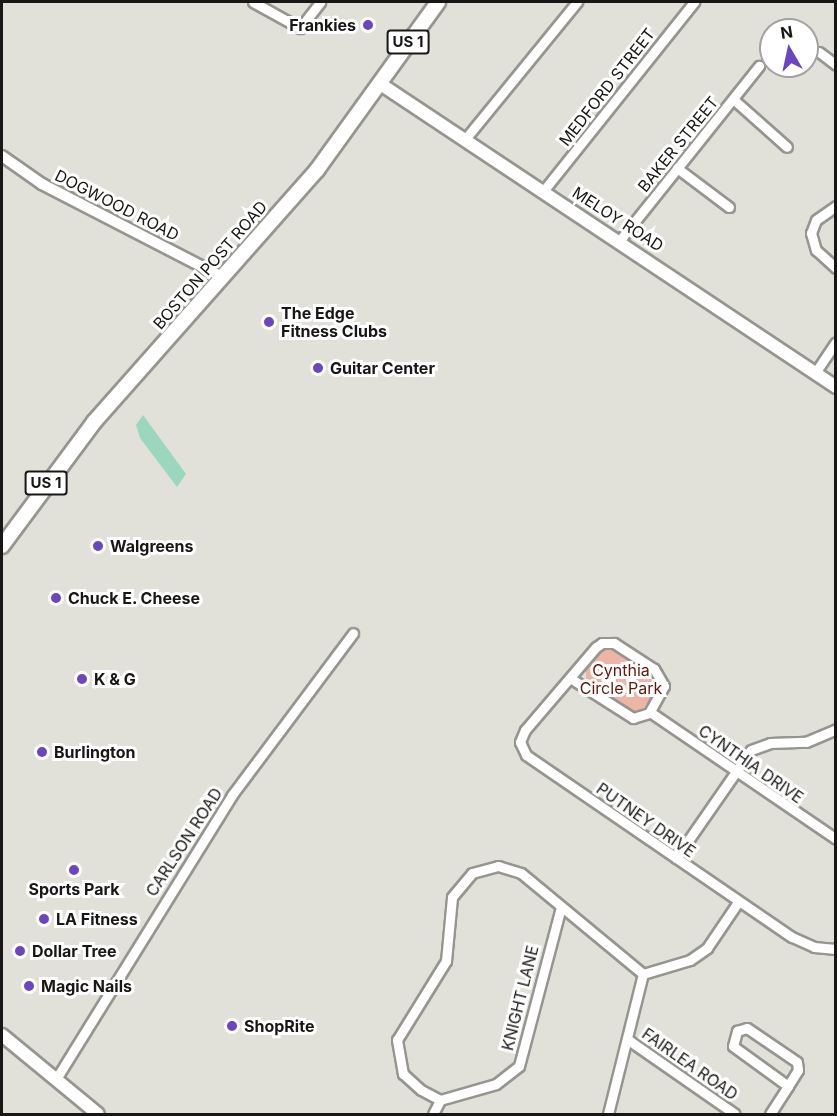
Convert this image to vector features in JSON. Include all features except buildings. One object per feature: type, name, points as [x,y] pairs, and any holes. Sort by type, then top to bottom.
[{"type":"main road","name":"BOSTON POST ROAD","points":[[2,546],[94,422],[316,170],[438,2]]},
{"type":"main road","name":"MELOY ROAD","points":[[379,83],[620,240],[836,387]]},
{"type":"main road","points":[[2,1035],[98,1114]]},
{"type":"street","points":[[253,2],[300,28],[320,2]]},
{"type":"street","points":[[466,138],[577,2]]},
{"type":"street","name":"MEDFORD STREET","points":[[544,190],[694,2]]},
{"type":"street","points":[[819,52],[836,65]]},
{"type":"street","name":"BAKER STREET","points":[[620,240],[759,66]]},
{"type":"street","points":[[733,99],[776,133],[787,147]]},
{"type":"street","name":"DOGWOOD ROAD","points":[[2,156],[42,184],[222,277]]},
{"type":"street","points":[[677,168],[729,207]]},
{"type":"street","points":[[836,206],[816,220],[811,233],[816,250],[836,268]]},
{"type":"street","points":[[815,373],[836,342]]},
{"type":"street","name":"CARLSON ROAD","points":[[56,1079],[226,804],[353,633]]},
{"type":"street","points":[[614,643],[662,677],[663,691],[650,712],[639,718],[627,717],[570,678],[599,644],[614,643]]},
{"type":"street","name":"PUTNEY DRIVE","points":[[570,678],[525,730],[522,751],[738,902],[800,942],[836,949]]},
{"type":"street","name":"CYNTHIA DRIVE","points":[[650,712],[736,773],[836,839]]},
{"type":"street","points":[[676,858],[736,773],[758,746],[806,742],[836,729]]},
{"type":"street","points":[[433,1114],[440,1100],[407,1079],[400,1067],[397,1046],[402,1027],[446,961],[456,889],[472,873],[498,866],[521,873],[643,974]]},
{"type":"street","points":[[643,974],[690,960],[707,948],[738,902]]},
{"type":"street","name":"KNIGHT LANE","points":[[440,1100],[496,1083],[519,1066],[561,907]]},
{"type":"street","points":[[608,1114],[643,974]]},
{"type":"street","points":[[770,1114],[788,1086],[798,1070],[797,1062],[754,1032],[736,1031],[731,1041],[737,1050],[788,1086]]},
{"type":"street","name":"FAIRLEA ROAD","points":[[627,1039],[730,1113]]},
{"type":"green space","name":"Cynthia Circle Park","points":[[608,647],[657,681],[656,692],[640,712],[627,710],[586,681],[586,666],[599,650]]},
{"type":"shaded area","points":[[143,415],[186,474],[177,487],[140,438],[136,425]]},
{"type":"place","name":"Frankies","points":[[368,25]]},
{"type":"place","name":"The Edge Fitness Clubs","points":[[269,322]]},
{"type":"place","name":"Guitar Center","points":[[318,368]]},
{"type":"place","name":"Walgreens","points":[[98,546]]},
{"type":"place","name":"Chuck E. Cheese","points":[[56,598]]},
{"type":"place","name":"K & G","points":[[82,679]]},
{"type":"place","name":"Burlington","points":[[42,752]]},
{"type":"place","name":"Sports Park","points":[[74,870]]},
{"type":"place","name":"LA Fitness","points":[[44,919]]},
{"type":"place","name":"Dollar Tree","points":[[20,951]]},
{"type":"place","name":"Magic Nails","points":[[29,986]]},
{"type":"place","name":"ShopRite","points":[[232,1026]]}]
